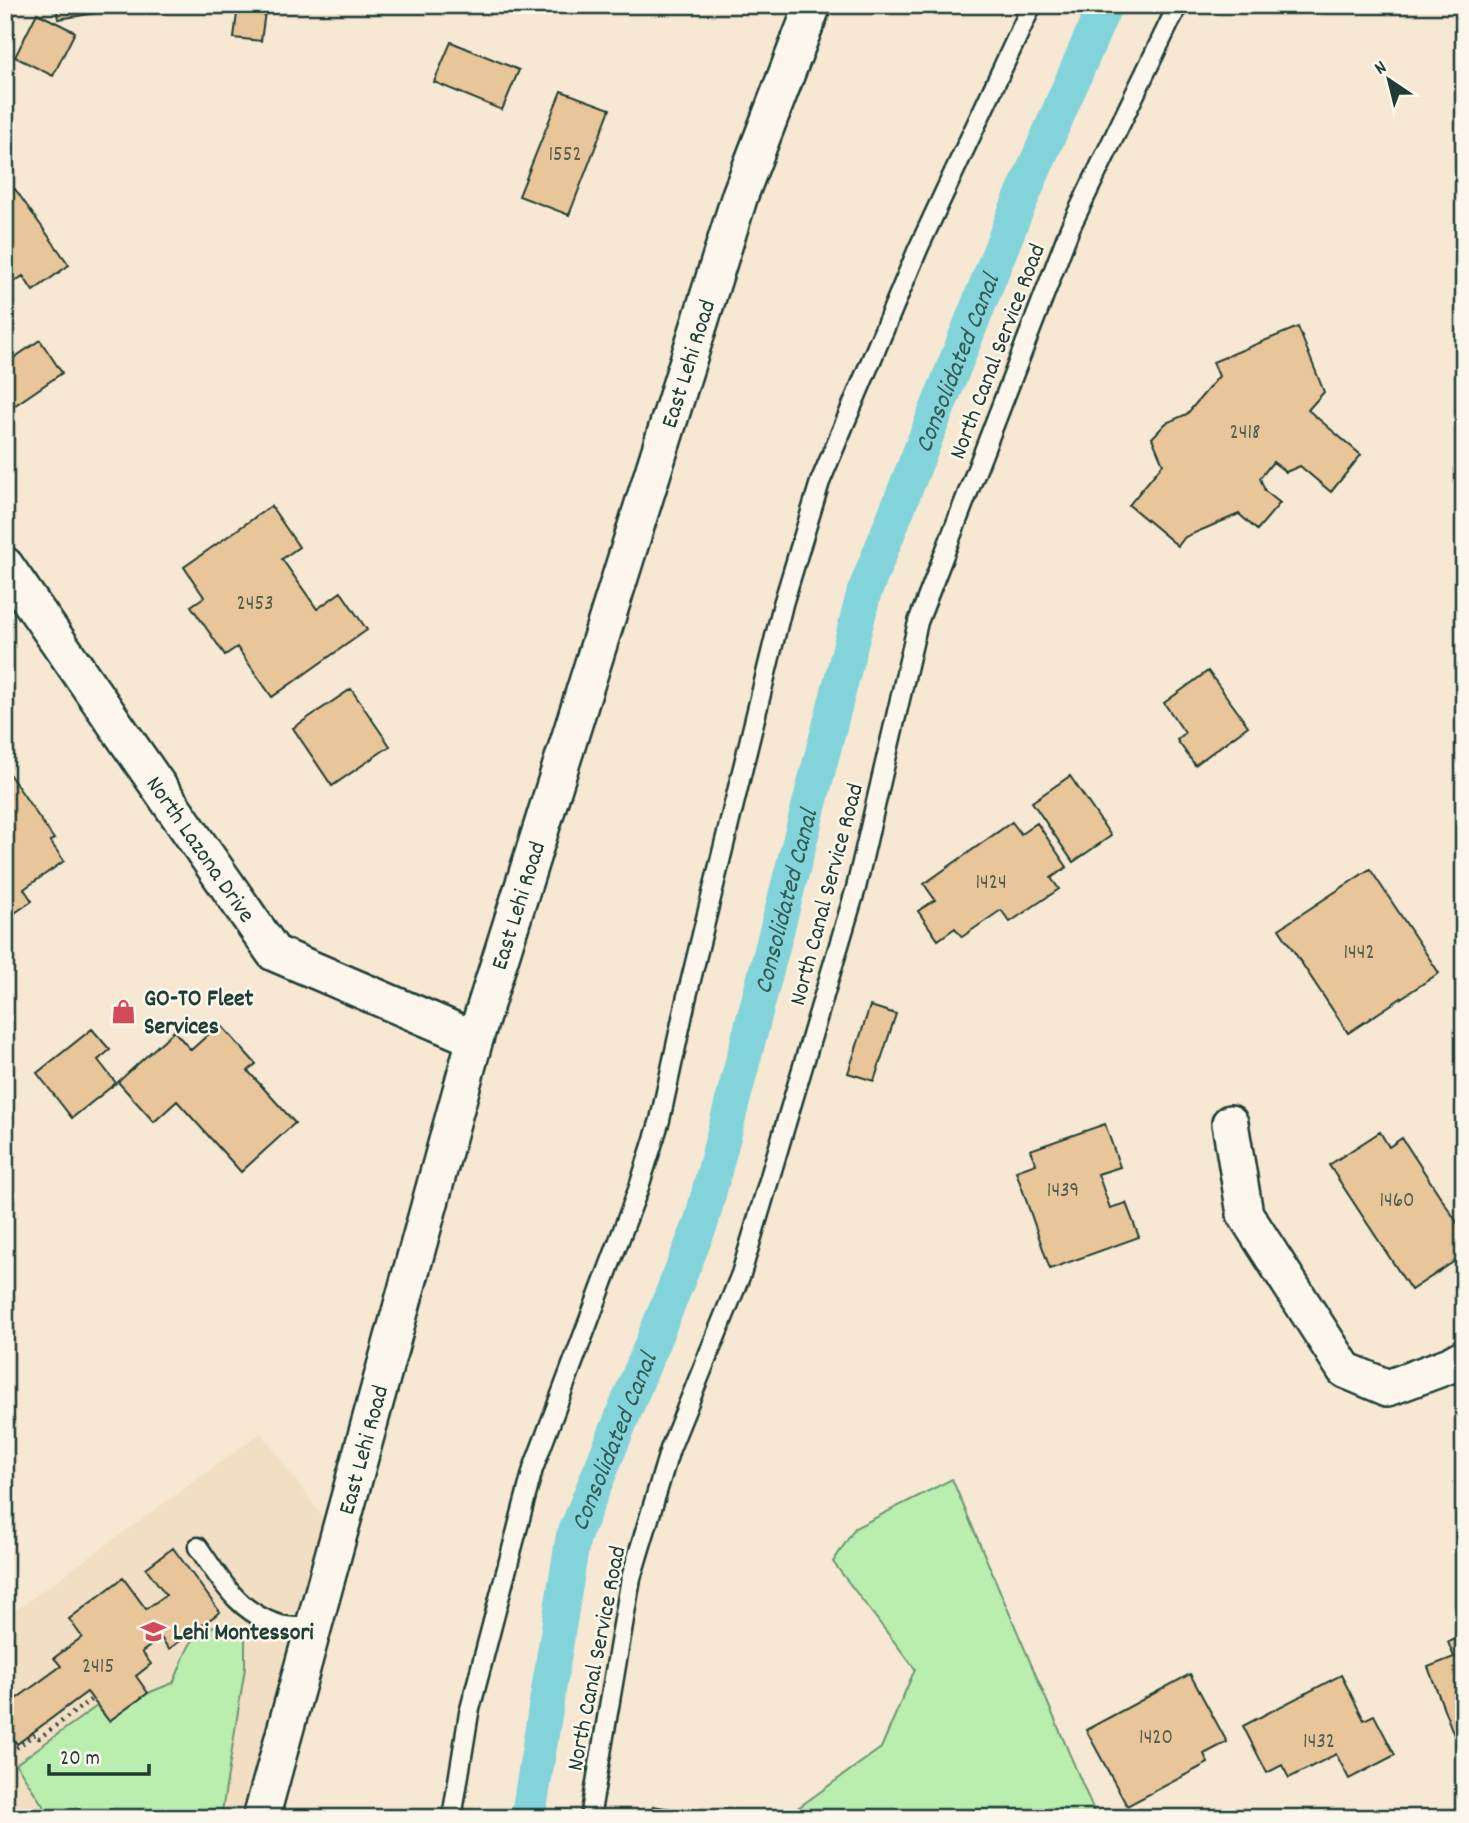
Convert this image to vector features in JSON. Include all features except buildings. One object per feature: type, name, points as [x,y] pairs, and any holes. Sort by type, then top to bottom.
[{"type":"street","name":"East Lehi Road","points":[[261,1818],[475,1039],[740,195],[813,5]]},
{"type":"street","name":"North Lazona Drive","points":[[5,565],[274,953],[475,1039]]},
{"type":"street","points":[[1230,1123],[1245,1214],[1345,1370],[1388,1388],[1450,1365],[1464,1357]]},
{"type":"lane","points":[[452,1818],[468,1713],[533,1469],[638,1190],[660,1120],[686,1000],[783,604],[820,482],[918,249],[1032,5]]},
{"type":"lane","name":"North Canal Service Road","points":[[590,1818],[631,1578],[670,1449],[741,1274],[856,888],[918,622],[1070,228],[1178,5]]},
{"type":"lane","points":[[198,1547],[237,1601],[280,1625],[313,1629]]},
{"type":"path","points":[[5,1756],[35,1734],[38,1738],[92,1699]]},
{"type":"shaded area","name":"Lehi Montessori","points":[[261,1433],[330,1527],[251,1797],[240,1818],[5,1818],[5,1618]]},
{"type":"green space","points":[[952,1479],[1097,1818],[784,1818],[881,1748],[915,1669],[833,1562],[855,1528]]},
{"type":"green space","points":[[230,1625],[245,1635],[245,1668],[221,1818],[51,1818],[16,1764],[97,1706],[109,1721],[148,1693],[173,1683],[195,1638],[210,1627]]},
{"type":"waterway","name":"Consolidated Canal","points":[[528,1818],[573,1538],[701,1223],[864,593],[1015,213],[1105,5]]},
{"type":"place","name":"GO-TO Fleet Services","points":[[124,1011]]},
{"type":"place","name":"Lehi Montessori","points":[[153,1631]]}]
